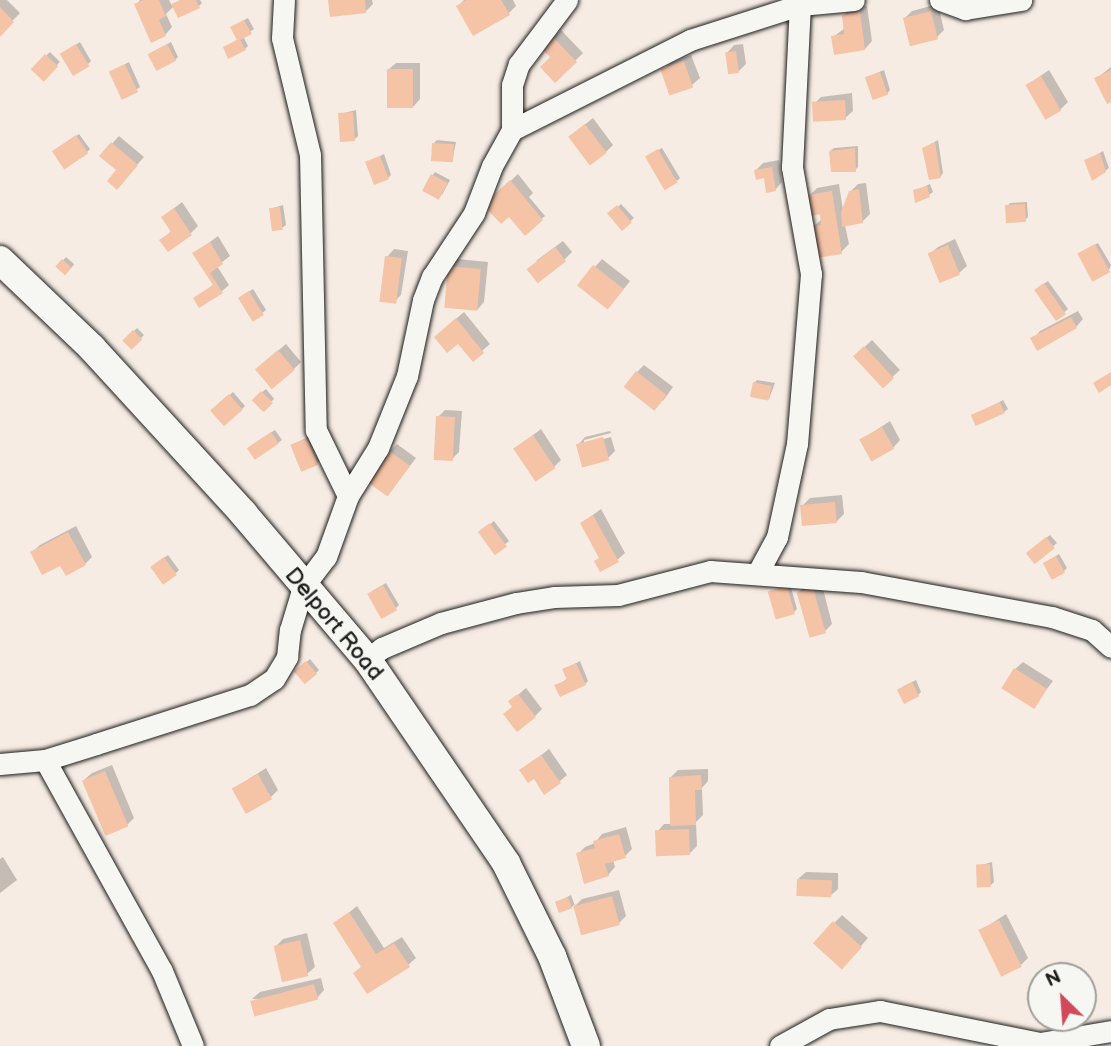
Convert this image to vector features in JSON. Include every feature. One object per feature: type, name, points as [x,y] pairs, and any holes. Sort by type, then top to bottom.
[{"type":"street","points":[[284,0],[282,38],[310,155],[316,430],[348,496]]},
{"type":"street","points":[[0,764],[45,760],[250,695],[274,679],[287,657],[290,630],[303,587],[326,557],[348,496],[378,448],[407,376],[423,300],[432,277],[474,213],[492,166],[512,130],[512,85],[519,64],[567,0]]},
{"type":"street","points":[[512,130],[690,40],[800,5],[854,0]]},
{"type":"street","points":[[940,0],[965,9],[1021,0]]},
{"type":"street","points":[[757,574],[777,537],[797,444],[811,274],[792,167],[800,5]]},
{"type":"street","name":"Delport Road","points":[[0,260],[92,348],[243,513],[303,587],[367,659],[506,863],[552,956],[586,1046]]},
{"type":"street","points":[[367,659],[382,648],[441,623],[516,603],[554,597],[618,595],[710,571],[861,582],[1052,617],[1092,630],[1111,648]]},
{"type":"street","points":[[45,760],[162,971],[193,1046]]},
{"type":"street","points":[[780,1046],[829,1019],[880,1011],[1040,1043],[1111,1031]]},
{"type":"building","points":[[143,0],[159,0],[166,16],[159,20],[166,36],[151,43],[134,4]]},
{"type":"building","points":[[181,0],[196,0],[200,8],[178,18],[171,4]]},
{"type":"building","points":[[328,0],[365,0],[366,13],[330,17]]},
{"type":"building","points":[[466,0],[501,0],[510,15],[473,36],[456,6]]},
{"type":"building","points":[[0,7],[14,22],[0,37]]},
{"type":"building","points":[[931,11],[938,39],[910,46],[903,18]]},
{"type":"building","points":[[860,12],[865,50],[834,55],[831,36],[844,34],[842,15]]},
{"type":"building","points":[[244,20],[252,34],[240,40],[246,50],[228,59],[223,47],[237,40],[230,27]]},
{"type":"building","points":[[552,36],[577,62],[555,83],[540,67],[550,57],[540,47]]},
{"type":"building","points":[[76,44],[89,66],[73,76],[60,54]]},
{"type":"building","points":[[167,44],[176,61],[156,71],[148,54]]},
{"type":"building","points":[[736,51],[739,73],[728,74],[725,53]]},
{"type":"building","points":[[45,54],[58,66],[44,82],[31,69]]},
{"type":"building","points":[[684,61],[693,87],[669,96],[660,69]]},
{"type":"building","points":[[125,64],[138,92],[122,100],[109,72]]},
{"type":"building","points":[[387,69],[413,69],[413,108],[387,108]]},
{"type":"building","points":[[1111,70],[1111,102],[1107,104],[1094,78]]},
{"type":"building","points":[[880,72],[888,95],[873,100],[865,77]]},
{"type":"building","points":[[1041,76],[1061,111],[1045,120],[1025,85]]},
{"type":"building","points":[[845,100],[846,120],[813,122],[812,102]]},
{"type":"building","points":[[353,112],[355,141],[340,142],[338,113]]},
{"type":"building","points":[[585,124],[607,153],[590,165],[568,137]]},
{"type":"building","points":[[76,135],[88,153],[64,169],[52,151]]},
{"type":"building","points":[[111,142],[138,165],[117,190],[107,181],[116,170],[99,156]]},
{"type":"building","points":[[935,142],[941,178],[929,180],[922,148]]},
{"type":"building","points":[[432,143],[454,144],[453,162],[431,161]]},
{"type":"building","points":[[855,148],[856,172],[831,172],[829,151]]},
{"type":"building","points":[[658,149],[678,183],[665,190],[645,156]]},
{"type":"building","points":[[1100,153],[1106,172],[1092,181],[1084,160]]},
{"type":"building","points":[[380,156],[389,179],[374,185],[365,162]]},
{"type":"building","points":[[772,167],[776,191],[766,193],[764,178],[756,180],[754,170]]},
{"type":"building","points":[[431,174],[448,183],[439,200],[422,191]]},
{"type":"building","points":[[510,180],[543,220],[525,236],[509,217],[501,224],[483,205]]},
{"type":"building","points":[[927,186],[930,197],[915,203],[913,190]]},
{"type":"building","points":[[859,189],[863,223],[842,227],[841,212],[849,191]]},
{"type":"building","points":[[832,191],[842,254],[816,258],[811,227],[821,225],[820,214],[811,216],[808,195]]},
{"type":"building","points":[[1025,204],[1026,222],[1006,223],[1005,205]]},
{"type":"building","points":[[617,205],[632,223],[622,231],[607,213]]},
{"type":"building","points":[[280,207],[283,230],[272,231],[269,208]]},
{"type":"building","points":[[174,208],[192,235],[168,252],[159,240],[171,232],[161,217]]},
{"type":"building","points":[[210,242],[223,264],[210,273],[223,293],[199,308],[193,298],[213,285],[192,253]]},
{"type":"building","points":[[1095,244],[1110,272],[1092,282],[1077,253]]},
{"type":"building","points":[[948,245],[960,275],[940,283],[928,253]]},
{"type":"building","points":[[555,247],[566,261],[538,283],[527,269]]},
{"type":"building","points":[[385,256],[402,258],[396,304],[379,302]]},
{"type":"building","points":[[62,259],[72,268],[65,275],[55,266]]},
{"type":"building","points":[[593,265],[624,289],[608,309],[577,285]]},
{"type":"building","points":[[448,266],[481,269],[477,311],[444,308]]},
{"type":"building","points":[[1044,283],[1066,314],[1056,321],[1034,290]]},
{"type":"building","points":[[249,291],[264,315],[253,322],[238,298]]},
{"type":"building","points":[[1071,317],[1077,328],[1037,351],[1030,338]]},
{"type":"building","points":[[456,318],[484,353],[473,362],[458,344],[447,353],[434,337]]},
{"type":"building","points":[[133,330],[142,339],[132,350],[122,341]]},
{"type":"building","points":[[864,346],[894,378],[883,388],[853,356]]},
{"type":"building","points":[[278,350],[295,370],[272,389],[255,369]]},
{"type":"building","points":[[636,371],[667,395],[654,411],[624,387]]},
{"type":"building","points":[[1111,372],[1111,385],[1099,393],[1093,383]]},
{"type":"building","points":[[753,382],[772,386],[768,401],[750,397]]},
{"type":"building","points":[[261,391],[273,403],[264,412],[252,400]]},
{"type":"building","points":[[229,394],[243,410],[224,426],[210,410]]},
{"type":"building","points":[[1000,402],[1005,413],[976,426],[971,415]]},
{"type":"building","points":[[436,416],[455,417],[453,461],[434,460]]},
{"type":"building","points":[[882,427],[894,449],[871,461],[859,440]]},
{"type":"building","points":[[271,432],[279,444],[255,460],[247,448]]},
{"type":"building","points":[[533,435],[555,468],[535,482],[513,448]]},
{"type":"building","points":[[603,437],[609,460],[582,467],[576,444]]},
{"type":"building","points":[[307,438],[318,465],[301,472],[290,445]]},
{"type":"building","points":[[388,450],[410,466],[388,497],[366,481]]},
{"type":"building","points":[[835,502],[837,523],[802,526],[800,505]]},
{"type":"building","points":[[593,515],[619,562],[600,572],[594,561],[599,558],[580,523]]},
{"type":"building","points":[[490,523],[507,546],[495,555],[478,532]]},
{"type":"building","points":[[68,532],[86,565],[66,576],[60,566],[42,575],[30,552]]},
{"type":"building","points":[[1046,537],[1055,548],[1035,564],[1026,553]]},
{"type":"building","points":[[1056,556],[1065,573],[1052,580],[1043,563]]},
{"type":"building","points":[[164,557],[177,575],[163,585],[150,567]]},
{"type":"building","points":[[383,585],[397,610],[381,619],[367,594]]},
{"type":"building","points":[[787,586],[795,614],[776,619],[768,592]]},
{"type":"building","points":[[813,588],[826,633],[810,638],[797,593]]},
{"type":"building","points":[[306,661],[317,674],[305,684],[294,671]]},
{"type":"building","points":[[576,663],[586,685],[560,697],[554,685],[567,680],[562,669]]},
{"type":"building","points":[[1014,668],[1047,689],[1034,709],[1001,688]]},
{"type":"building","points":[[912,682],[919,696],[904,704],[897,690]]},
{"type":"building","points":[[518,694],[536,717],[517,732],[503,714],[512,707],[508,701]]},
{"type":"building","points":[[541,755],[561,783],[544,795],[534,779],[528,783],[519,770]]},
{"type":"building","points":[[105,771],[128,826],[105,836],[82,781]]},
{"type":"building","points":[[258,774],[272,799],[246,814],[232,789]]},
{"type":"building","points":[[701,775],[702,790],[695,790],[696,825],[670,826],[669,777]]},
{"type":"building","points":[[689,829],[690,855],[656,856],[655,830]]},
{"type":"building","points":[[619,834],[626,858],[605,864],[609,876],[584,884],[576,853],[595,848],[593,841]]},
{"type":"building","points":[[976,864],[990,864],[991,887],[977,887]]},
{"type":"building","points":[[797,879],[832,880],[831,897],[796,896]]},
{"type":"building","points":[[612,896],[620,925],[581,935],[573,906]]},
{"type":"building","points":[[568,897],[572,908],[559,913],[555,902]]},
{"type":"building","points":[[349,912],[376,954],[394,943],[410,967],[367,994],[353,973],[361,967],[333,923]]},
{"type":"building","points":[[999,920],[1022,967],[1001,977],[978,930]]},
{"type":"building","points":[[833,921],[862,947],[842,969],[813,943]]},
{"type":"building","points":[[300,940],[308,976],[282,982],[274,946]]},
{"type":"building","points":[[314,984],[318,999],[254,1017],[250,1001]]}]
